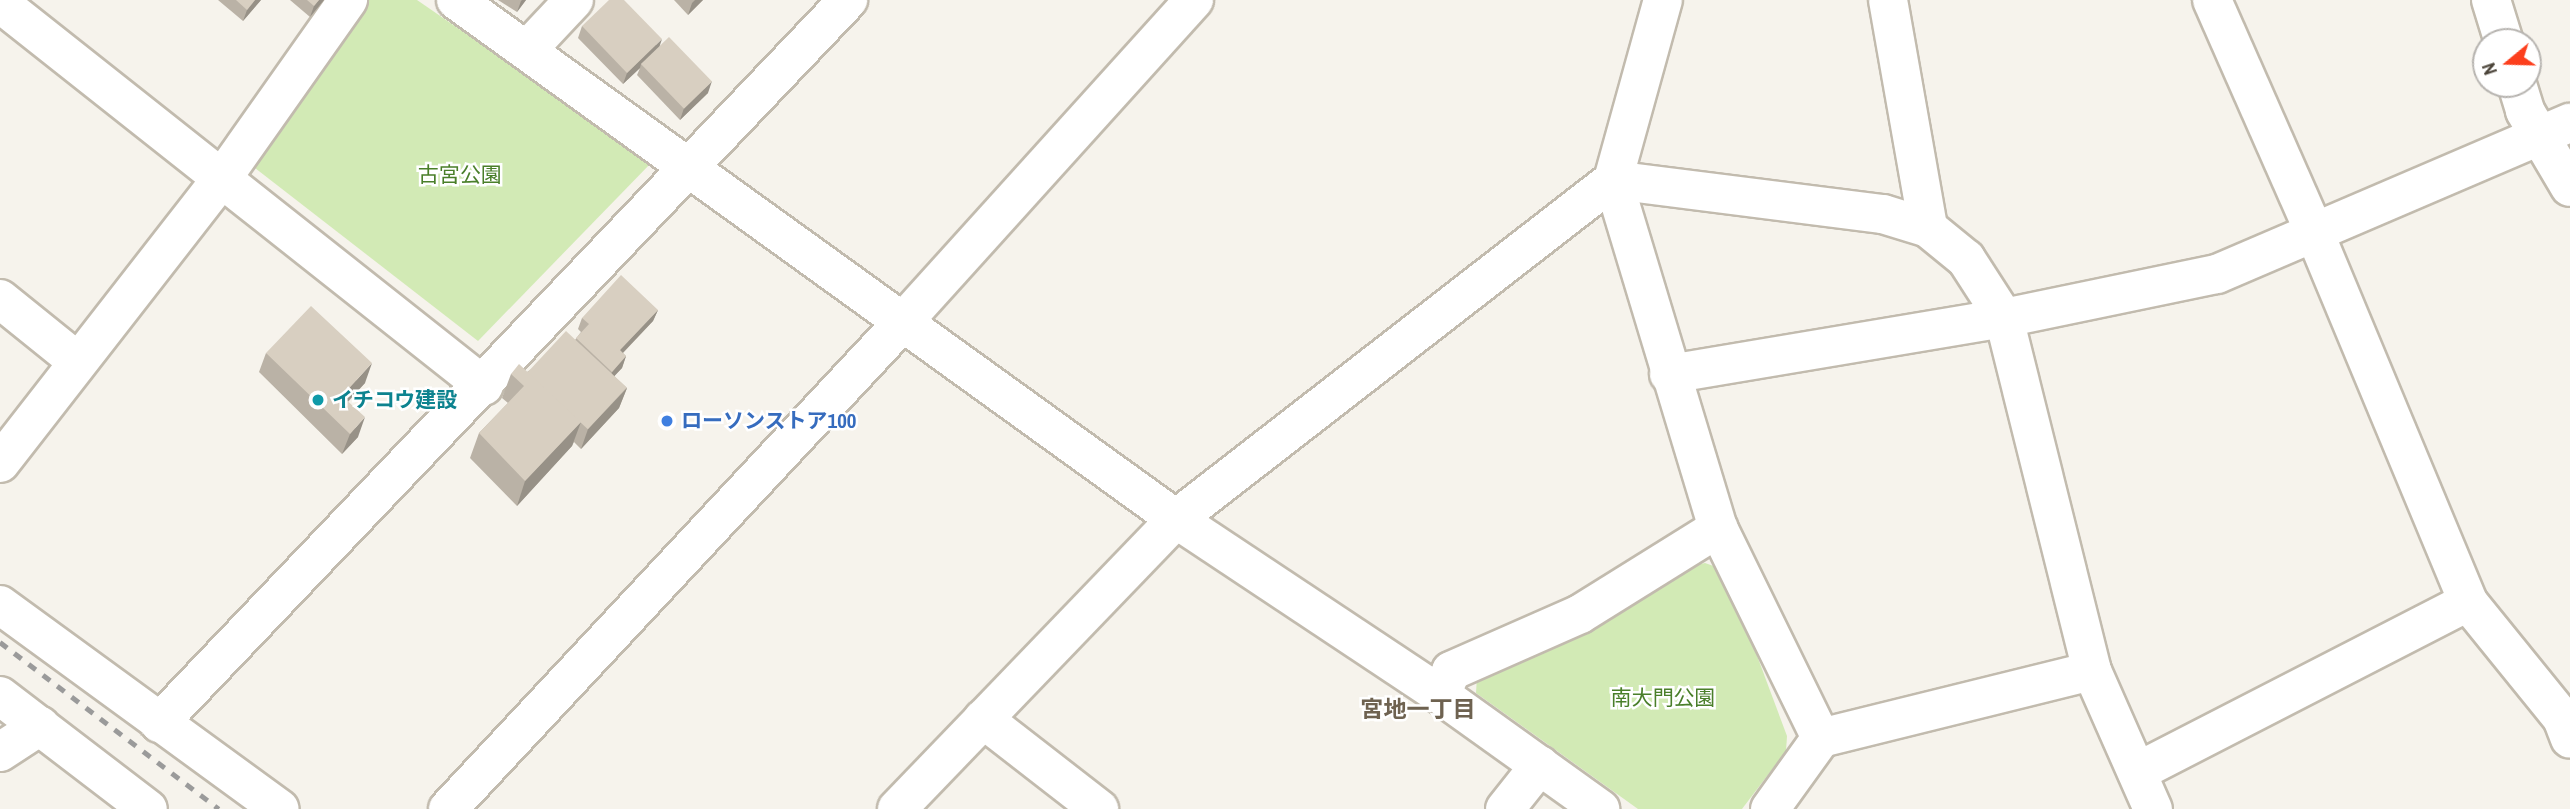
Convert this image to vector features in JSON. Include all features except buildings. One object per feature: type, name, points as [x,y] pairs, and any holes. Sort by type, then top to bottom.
[{"type":"street","points":[[0,463],[223,177],[348,0]]},
{"type":"street","points":[[456,0],[689,165],[1176,519],[1441,695],[1600,809]]},
{"type":"street","points":[[528,49],[574,0]]},
{"type":"street","points":[[159,723],[484,386],[689,165],[848,0]]},
{"type":"street","points":[[448,809],[903,322],[1194,0]]},
{"type":"street","points":[[1664,0],[1613,180],[1669,374],[1718,528],[1821,738]]},
{"type":"street","points":[[1888,0],[1928,228]]},
{"type":"street","points":[[2212,0],[2315,234],[2468,602],[2562,718],[2570,739]]},
{"type":"street","points":[[2491,0],[2500,28]]},
{"type":"street","points":[[0,3],[484,386]]},
{"type":"street","points":[[2529,98],[2555,130],[2570,187]]},
{"type":"street","points":[[1669,374],[2004,318],[2217,274],[2555,130]]},
{"type":"street","points":[[897,809],[1176,519],[1613,180],[1883,214],[1928,228],[1966,259],[2004,318],[2092,671],[2153,809]]},
{"type":"street","points":[[0,299],[78,362]]},
{"type":"street","points":[[1441,695],[1451,671],[1580,614],[1718,528]]},
{"type":"street","points":[[2137,772],[2468,602]]},
{"type":"street","points":[[0,605],[280,809]]},
{"type":"street","points":[[1770,809],[1821,738],[2092,671]]},
{"type":"street","points":[[0,696],[148,809]]},
{"type":"street","points":[[983,719],[1099,809]]},
{"type":"street","points":[[0,752],[40,726]]},
{"type":"street","points":[[1505,809],[1540,765]]},
{"type":"green space","name":"古宮公園","points":[[367,0],[417,0],[652,162],[478,341],[246,161]]},
{"type":"green space","name":"南大門公園","points":[[1705,563],[1725,570],[1787,736],[1786,751],[1742,809],[1638,809],[1476,693],[1477,676],[1688,567]]},
{"type":"railway","points":[[0,642],[219,809]]},
{"type":"place","name":"イチコウ建設","points":[[318,400]]},
{"type":"place","name":"ローソンストア100","points":[[667,421]]},
{"type":"district","name":"宮地一丁目","points":[[1418,709]]}]
